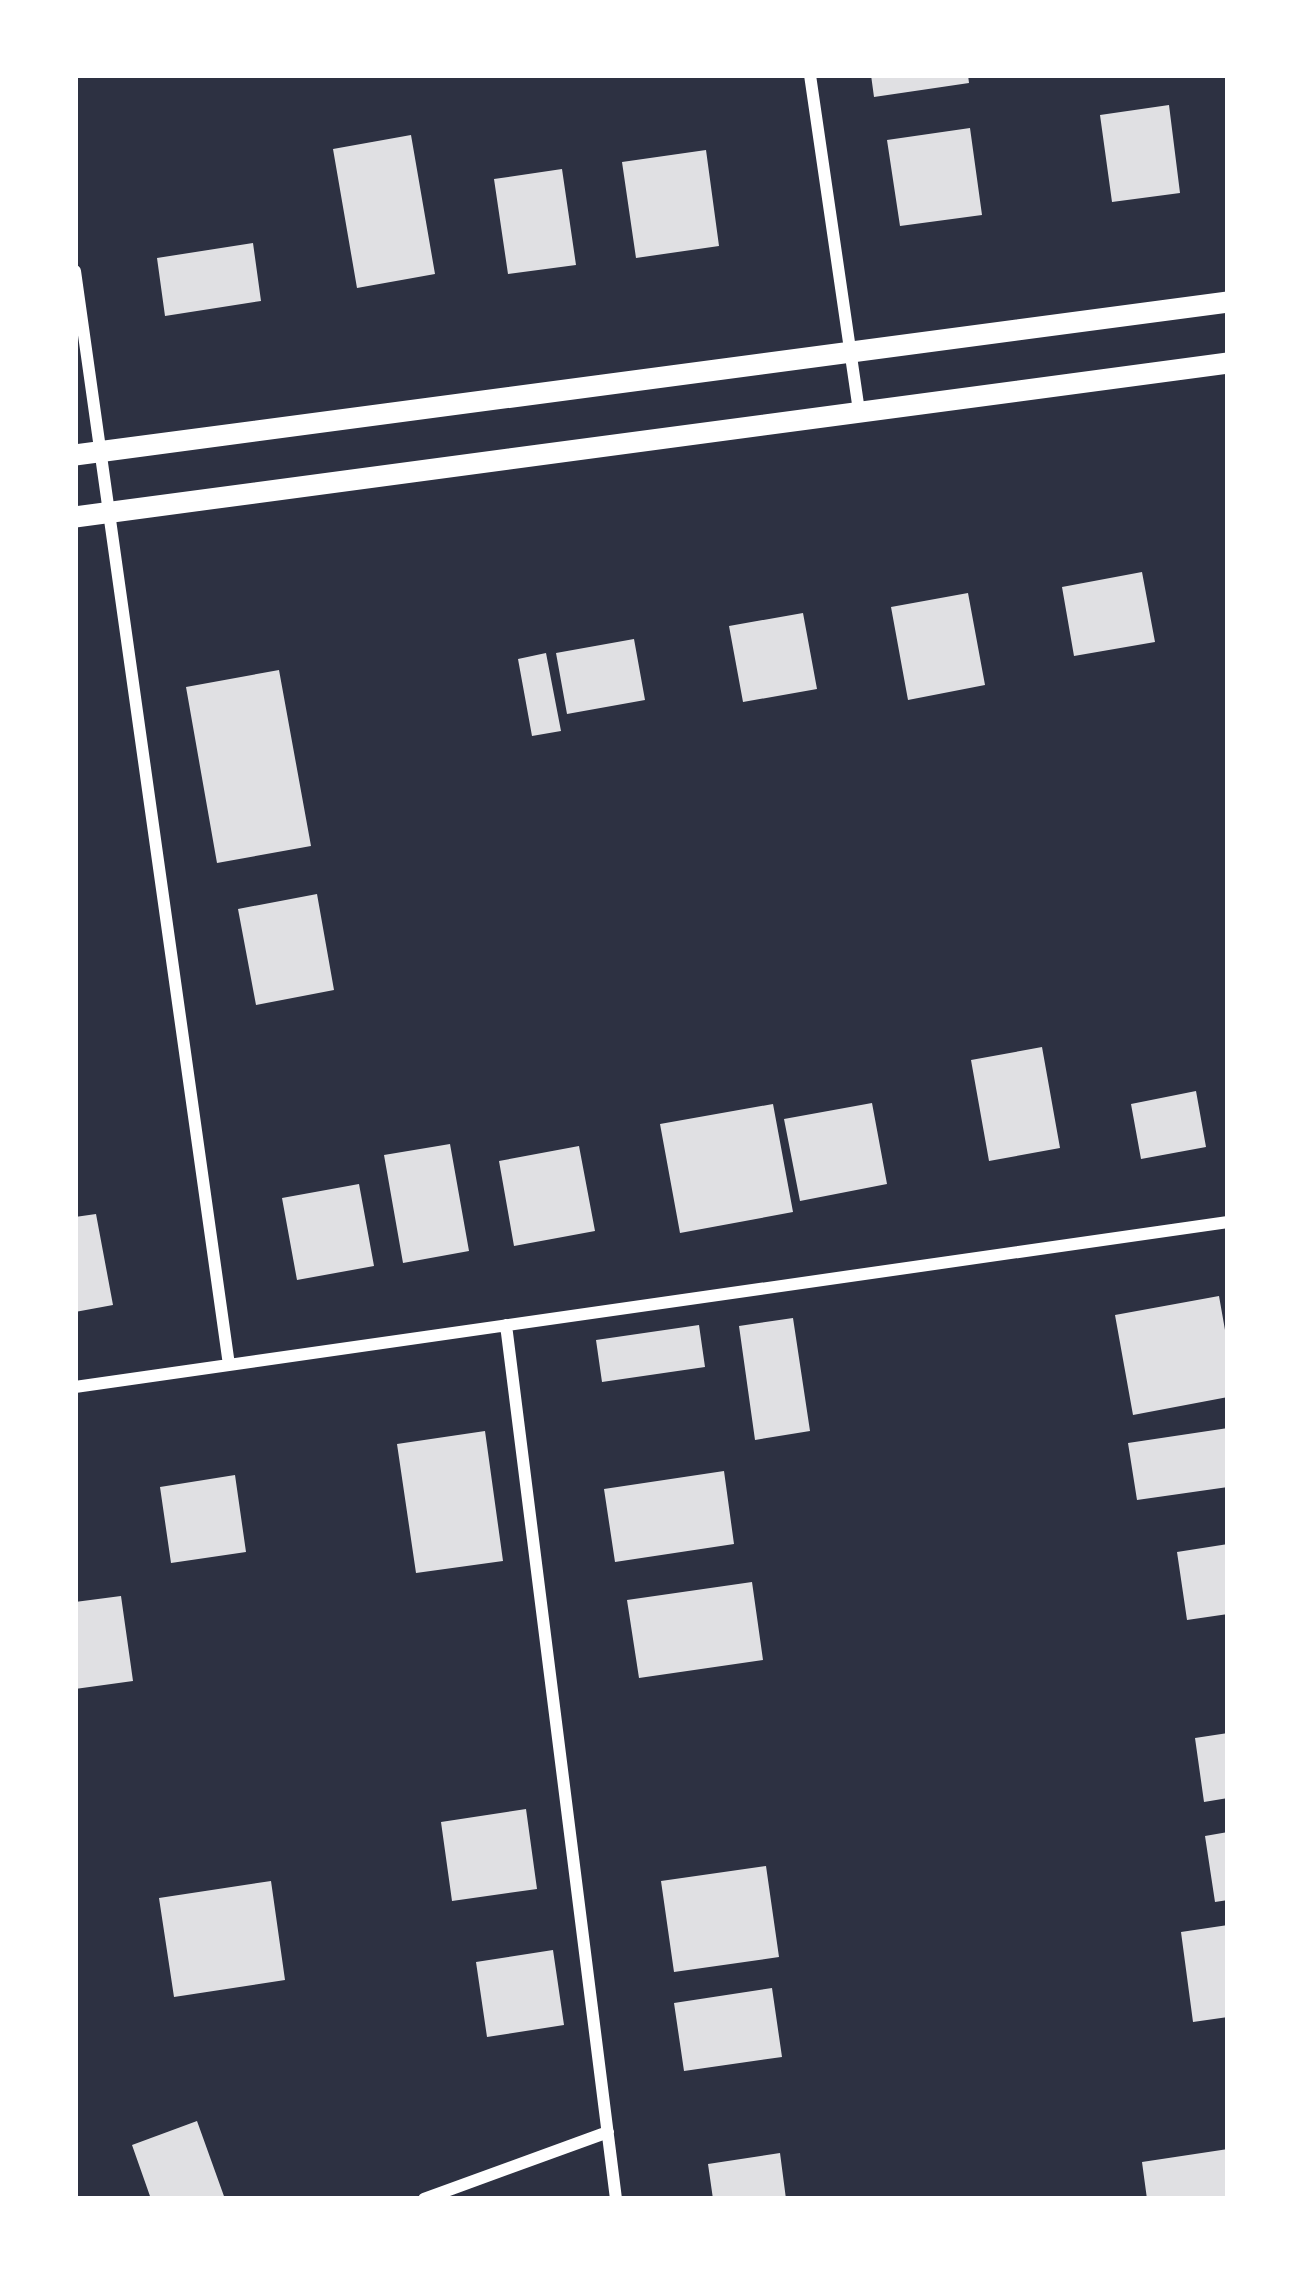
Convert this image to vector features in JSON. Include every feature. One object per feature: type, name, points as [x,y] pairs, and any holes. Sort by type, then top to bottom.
[{"type":"street","points":[[810,75],[859,411]]},
{"type":"street","points":[[75,271],[229,1365]]},
{"type":"street","points":[[75,455],[1228,302]]},
{"type":"street","points":[[75,517],[1228,363]]},
{"type":"street","points":[[75,1387],[1228,1222]]},
{"type":"street","points":[[506,1325],[616,2199]]},
{"type":"street","points":[[424,2199],[608,2132]]},
{"type":"building","points":[[871,75],[968,75],[969,83],[874,97]]},
{"type":"building","points":[[1169,105],[1180,193],[1112,202],[1100,115]]},
{"type":"building","points":[[970,128],[982,215],[900,226],[887,140]]},
{"type":"building","points":[[411,135],[435,274],[357,288],[333,149]]},
{"type":"building","points":[[706,150],[719,246],[636,258],[622,162]]},
{"type":"building","points":[[562,169],[576,265],[508,274],[494,179]]},
{"type":"building","points":[[253,243],[261,301],[165,316],[157,258]]},
{"type":"building","points":[[1142,572],[1155,642],[1074,656],[1062,587]]},
{"type":"building","points":[[968,593],[985,685],[908,700],[891,607]]},
{"type":"building","points":[[803,613],[817,689],[743,702],[729,626]]},
{"type":"building","points":[[634,639],[645,700],[567,714],[556,653]]},
{"type":"building","points":[[546,653],[561,731],[532,736],[518,659]]},
{"type":"building","points":[[279,670],[311,846],[217,863],[186,687]]},
{"type":"building","points":[[317,894],[334,990],[256,1005],[238,909]]},
{"type":"building","points":[[1042,1047],[1060,1148],[989,1161],[971,1060]]},
{"type":"building","points":[[1196,1091],[1206,1147],[1141,1159],[1131,1104]]},
{"type":"building","points":[[872,1103],[887,1184],[800,1201],[784,1119]]},
{"type":"building","points":[[773,1104],[793,1212],[680,1233],[660,1124]]},
{"type":"building","points":[[450,1144],[469,1251],[403,1263],[384,1155]]},
{"type":"building","points":[[579,1146],[595,1231],[514,1246],[499,1161]]},
{"type":"building","points":[[359,1184],[374,1266],[297,1280],[282,1198]]},
{"type":"building","points":[[96,1214],[113,1305],[75,1312],[75,1217]]},
{"type":"building","points":[[1219,1296],[1228,1347],[1228,1397],[1133,1415],[1115,1315]]},
{"type":"building","points":[[793,1318],[810,1431],[755,1440],[739,1326]]},
{"type":"building","points":[[699,1325],[705,1367],[602,1382],[596,1340]]},
{"type":"building","points":[[1228,1428],[1228,1487],[1137,1500],[1128,1443]]},
{"type":"building","points":[[485,1431],[503,1561],[416,1573],[397,1444]]},
{"type":"building","points":[[724,1471],[734,1544],[615,1562],[604,1489]]},
{"type":"building","points":[[235,1475],[246,1552],[171,1563],[160,1487]]},
{"type":"building","points":[[1228,1544],[1228,1614],[1187,1620],[1177,1552]]},
{"type":"building","points":[[752,1582],[763,1660],[639,1678],[627,1600]]},
{"type":"building","points":[[121,1596],[133,1681],[75,1689],[75,1602]]},
{"type":"building","points":[[1228,1733],[1228,1798],[1204,1802],[1195,1738]]},
{"type":"building","points":[[526,1809],[537,1889],[452,1901],[441,1822]]},
{"type":"building","points":[[1228,1832],[1228,1900],[1215,1902],[1205,1836]]},
{"type":"building","points":[[766,1866],[779,1957],[674,1972],[661,1881]]},
{"type":"building","points":[[271,1881],[285,1980],[174,1997],[159,1898]]},
{"type":"building","points":[[1228,1925],[1228,2017],[1193,2022],[1181,1932]]},
{"type":"building","points":[[553,1950],[564,2025],[487,2037],[476,1962]]},
{"type":"building","points":[[772,1988],[782,2057],[684,2071],[674,2003]]},
{"type":"building","points":[[197,2121],[225,2199],[151,2199],[132,2145]]},
{"type":"building","points":[[1228,2149],[1228,2199],[1147,2199],[1142,2162]]},
{"type":"building","points":[[780,2153],[786,2199],[713,2199],[708,2164]]}]
